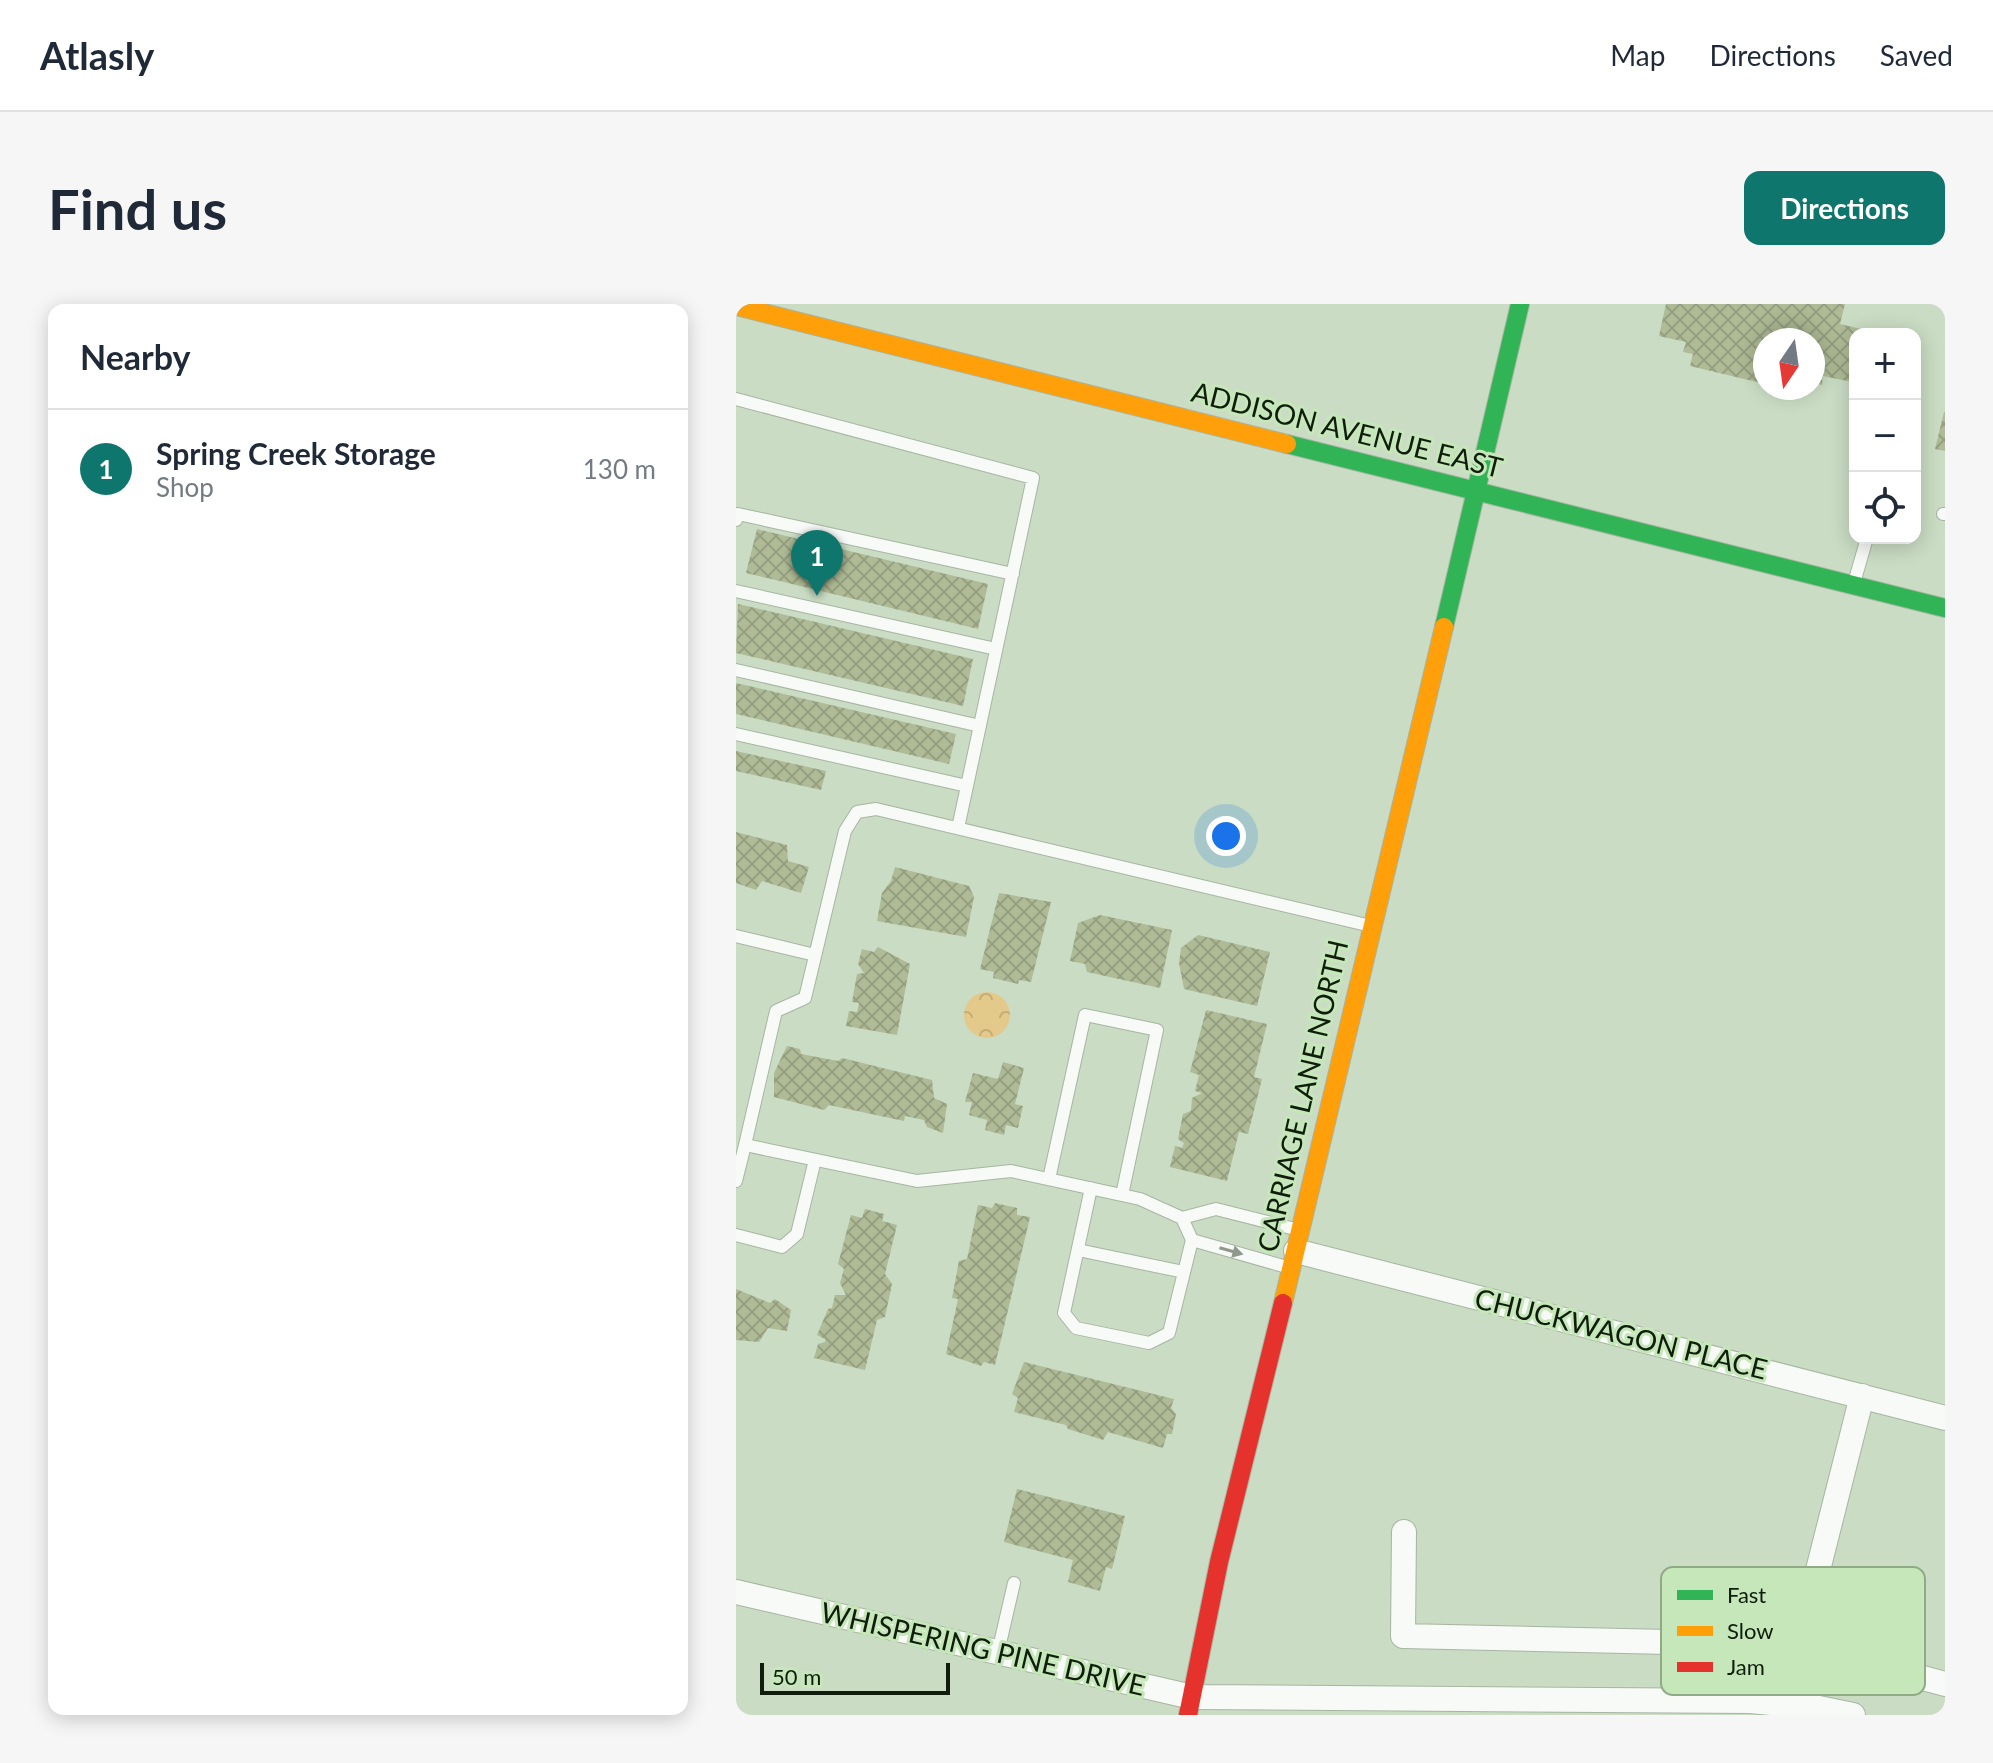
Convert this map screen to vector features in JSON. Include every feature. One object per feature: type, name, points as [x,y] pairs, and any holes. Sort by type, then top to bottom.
[{"type":"street","name":"CARRIAGE LANE NORTH","points":[[1190,1706],[1219,1562],[1520,304]]},
{"type":"street","name":"ADDISON AVENUE EAST","points":[[736,306],[1945,608]]},
{"type":"street","name":"CHUCKWAGON PLACE","points":[[1296,1250],[1945,1418]]},
{"type":"street","points":[[1819,1567],[1862,1396]]},
{"type":"street","points":[[1404,1532],[1403,1636],[1661,1642]]},
{"type":"street","name":"WHISPERING PINE DRIVE","points":[[736,1592],[998,1652],[1190,1706],[1750,1701],[1853,1715]]},
{"type":"street","points":[[1925,1679],[1945,1684]]},
{"type":"street","points":[[1793,1705],[1794,1695]]},
{"type":"lane","points":[[736,399],[1033,478],[958,828]]},
{"type":"lane","points":[[736,520],[738,514],[1013,574]]},
{"type":"lane","points":[[1853,586],[1865,544]]},
{"type":"lane","points":[[736,591],[996,649]]},
{"type":"lane","points":[[736,670],[980,726]]},
{"type":"lane","points":[[736,734],[967,786]]},
{"type":"lane","points":[[736,1181],[776,1011],[805,998],[845,831],[857,812],[876,809],[1371,926]]},
{"type":"lane","points":[[736,936],[815,955]]},
{"type":"lane","points":[[1049,1179],[1085,1015],[1157,1030],[1122,1195]]},
{"type":"lane","points":[[745,1145],[917,1181],[1011,1171],[1140,1199],[1182,1218],[1216,1209],[1296,1250]]},
{"type":"lane","points":[[736,1235],[782,1247],[797,1234],[815,1160]]},
{"type":"lane","points":[[1091,1188],[1064,1313],[1076,1328],[1149,1343],[1169,1333],[1192,1240],[1182,1218]]},
{"type":"lane","points":[[1192,1240],[1296,1250]]},
{"type":"lane","points":[[1078,1250],[1184,1272]]},
{"type":"lane","points":[[998,1652],[1014,1583]]},
{"type":"green space","points":[[987,992],[1003,999],[1010,1015],[1003,1031],[987,1038],[971,1031],[964,1015],[971,999]]},
{"type":"building","points":[[1666,304],[1845,304],[1840,324],[1857,328],[1849,328],[1849,381],[1825,376],[1825,328],[1753,328],[1753,381],[1690,366],[1693,354],[1683,352],[1686,342],[1659,336]]},
{"type":"building","points":[[1945,412],[1945,451],[1935,449]]},
{"type":"building","points":[[757,529],[988,584],[978,629],[746,573]]},
{"type":"building","points":[[738,604],[973,659],[963,706],[736,653]]},
{"type":"building","points":[[736,683],[956,734],[949,764],[736,714]]},
{"type":"building","points":[[736,751],[826,771],[821,790],[736,771]]},
{"type":"building","points":[[736,832],[787,845],[788,861],[809,867],[801,893],[762,881],[756,890],[736,883]]},
{"type":"building","points":[[895,867],[969,886],[974,897],[966,937],[877,921],[882,893],[891,881]]},
{"type":"building","points":[[999,893],[1051,902],[1031,982],[1019,980],[1018,984],[993,978],[994,972],[980,969]]},
{"type":"building","points":[[1100,915],[1172,930],[1160,988],[1087,972],[1085,964],[1070,961],[1078,923]]},
{"type":"building","points":[[1198,935],[1270,952],[1257,1006],[1184,989],[1179,963],[1181,948]]},
{"type":"building","points":[[878,947],[910,964],[897,1035],[846,1026],[849,1011],[857,1012],[859,1003],[852,1002],[857,974],[864,973],[858,964],[862,949],[874,952]]},
{"type":"building","points":[[1206,1010],[1267,1024],[1254,1077],[1262,1079],[1248,1134],[1239,1132],[1227,1181],[1170,1167],[1175,1146],[1182,1148],[1184,1143],[1178,1139],[1183,1114],[1191,1111],[1192,1098],[1202,1093],[1195,1091],[1199,1075],[1190,1072]]},
{"type":"building","points":[[787,1046],[800,1049],[801,1054],[838,1061],[842,1058],[932,1080],[934,1098],[947,1104],[943,1133],[927,1127],[924,1120],[905,1116],[904,1121],[829,1105],[824,1110],[774,1097],[774,1073]]},
{"type":"building","points":[[1003,1062],[1024,1068],[1015,1104],[1023,1106],[1018,1128],[1006,1125],[1004,1135],[985,1130],[987,1120],[969,1115],[972,1102],[965,1102],[973,1073],[998,1079]]},
{"type":"building","points":[[995,1203],[1017,1208],[1017,1215],[1030,1217],[995,1365],[984,1362],[981,1366],[946,1354],[958,1299],[952,1298],[959,1261],[967,1259],[978,1205],[992,1208]]},
{"type":"building","points":[[865,1209],[884,1214],[882,1221],[897,1225],[885,1274],[892,1284],[885,1317],[877,1320],[865,1370],[814,1358],[818,1344],[825,1342],[817,1335],[828,1309],[832,1308],[835,1295],[846,1295],[840,1283],[844,1269],[838,1264],[851,1215],[862,1218]]},
{"type":"building","points":[[736,1289],[770,1303],[775,1299],[791,1310],[787,1331],[768,1328],[759,1342],[736,1340]]},
{"type":"building","points":[[1024,1362],[1174,1399],[1171,1408],[1176,1414],[1172,1434],[1167,1434],[1163,1448],[1108,1432],[1103,1440],[1068,1429],[1066,1425],[1014,1412],[1018,1398],[1012,1394]]},
{"type":"building","points":[[1017,1489],[1125,1516],[1112,1569],[1106,1567],[1100,1591],[1068,1582],[1073,1560],[1004,1542]]},
{"type":"traffic: fast","points":[[1444,627],[1520,304]]},
{"type":"traffic: fast","points":[[1287,444],[1945,608]]},
{"type":"traffic: slow","points":[[736,306],[1287,444]]},
{"type":"traffic: slow","points":[[1283,1303],[1444,627]]},
{"type":"traffic: jam","points":[[1188,1715],[1219,1562],[1283,1303]]},
{"type":"place","name":"Spring Creek Storage","points":[[817,596]]}]
